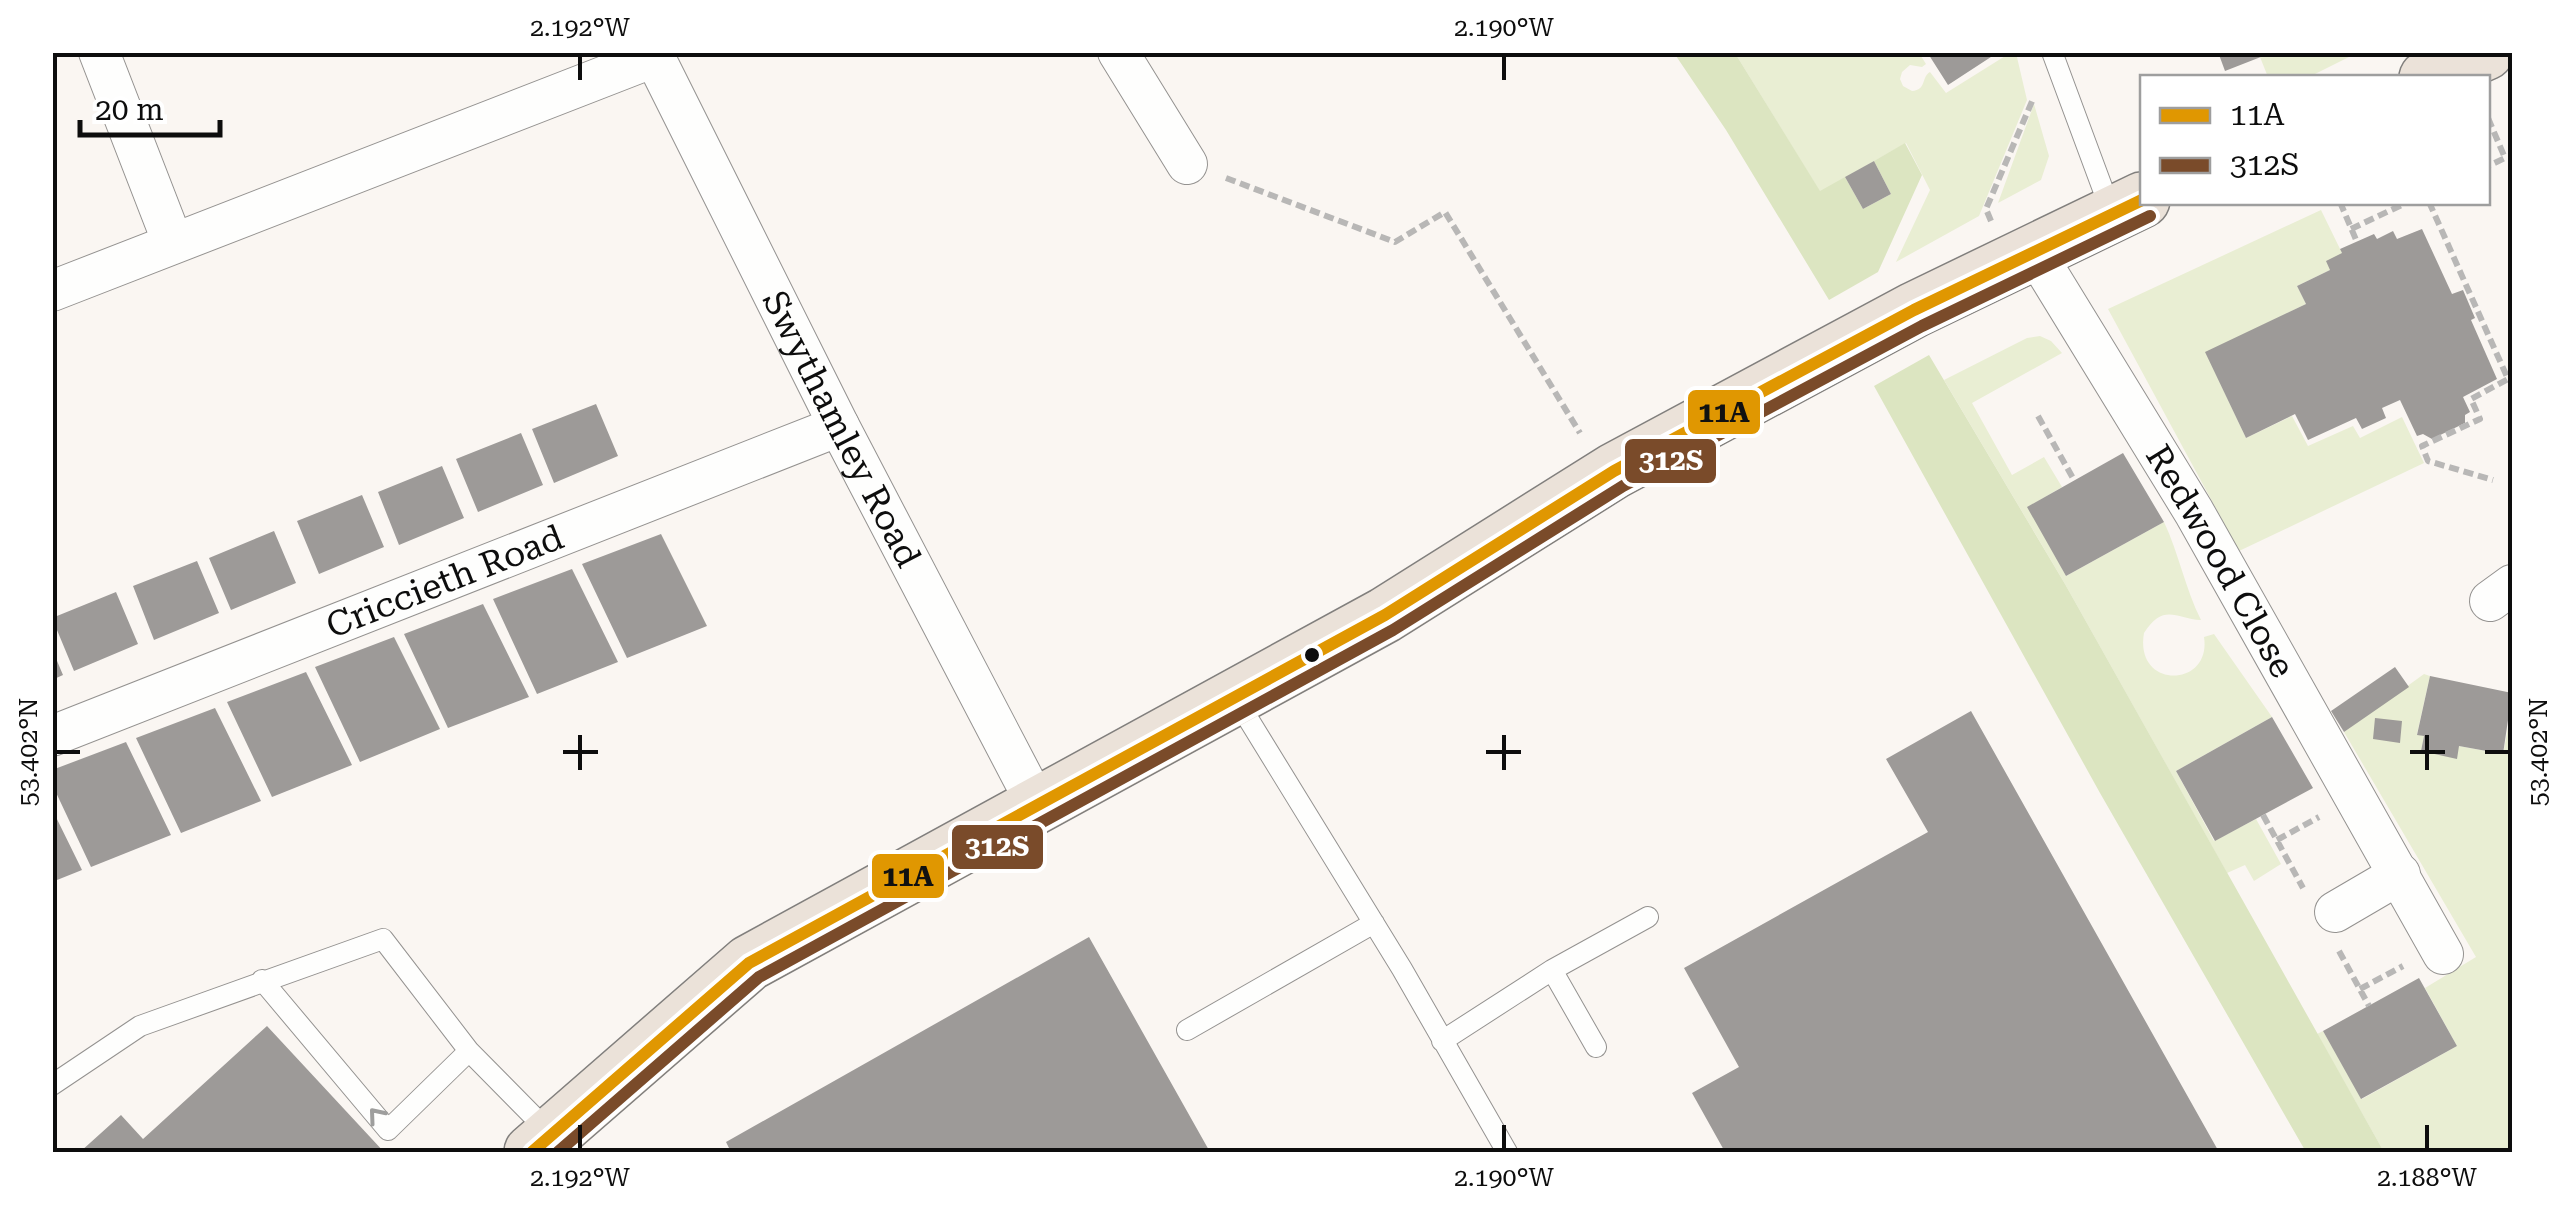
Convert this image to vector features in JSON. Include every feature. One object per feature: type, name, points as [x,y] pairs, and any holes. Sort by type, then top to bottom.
[{"type":"main road","points":[[542,1144],[749,962],[1384,615],[1607,476],[1914,310],[2127,206]]},
{"type":"street","points":[[99,52],[173,243]]},
{"type":"street","points":[[1118,52],[1187,164]]},
{"type":"street","points":[[52,292],[653,55]]},
{"type":"street","name":"Swythamley Road","points":[[653,55],[1036,803]]},
{"type":"street","name":"Redwood Close","points":[[2021,257],[2194,512],[2443,954]]},
{"type":"street","name":"Criccieth Road","points":[[52,736],[840,426]]},
{"type":"street","points":[[2326,918],[2400,874]]},
{"type":"lane","points":[[2052,52],[2065,86],[2127,206]]},
{"type":"lane","points":[[1236,698],[1374,923],[1507,1152]]},
{"type":"lane","points":[[1442,1041],[1552,970],[1648,917]]},
{"type":"lane","points":[[1187,1030],[1374,923]]},
{"type":"lane","points":[[52,1084],[140,1026],[383,938],[542,1144]]},
{"type":"lane","points":[[1552,970],[1596,1048]]},
{"type":"lane","points":[[262,980],[388,1130],[469,1050]]},
{"type":"path","points":[[2021,257],[1986,209],[2032,99],[2065,86]]},
{"type":"path","points":[[2490,123],[2504,158],[2490,165]]},
{"type":"path","points":[[1187,164],[1395,242],[1445,212],[1607,476]]},
{"type":"path","points":[[2341,205],[2357,242]]},
{"type":"path","points":[[2351,229],[2402,205]]},
{"type":"path","points":[[2430,205],[2508,379],[2471,399],[2480,419],[2422,446],[2428,461],[2492,480]]},
{"type":"path","points":[[2038,416],[2074,480]]},
{"type":"path","points":[[2263,815],[2326,918],[2369,1006]]},
{"type":"green space","points":[[2271,52],[2357,53],[2313,75],[2267,75],[2260,57]]},
{"type":"green space","points":[[1674,53],[1735,53],[1820,191],[1845,177],[1863,209],[1891,194],[1874,161],[1905,143],[1922,175],[1878,272],[1829,300],[1726,130]]},
{"type":"green space","points":[[1735,53],[1919,53],[1926,64],[1910,65],[1902,72],[1903,86],[1917,90],[1930,72],[1946,93],[2016,53],[2027,100],[1979,216],[1896,262],[1930,190],[1906,143],[1820,192]]},
{"type":"green space","points":[[2034,104],[2049,156],[2041,180],[1998,203]]},
{"type":"green space","points":[[2321,210],[2342,253],[2330,270],[2297,286],[2306,304],[2206,353],[2246,438],[2292,416],[2308,446],[2353,426],[2360,438],[2402,417],[2424,463],[2239,551],[2108,309]]},
{"type":"green space","points":[[2040,336],[2062,353],[1972,403],[2012,475],[2044,457],[2062,487],[2028,507],[2066,576],[2164,522],[2201,620],[2171,614],[2151,624],[2144,633],[2144,652],[2150,665],[2173,676],[2186,673],[2197,666],[2203,654],[2204,637],[2214,634],[2272,717],[2176,771],[2214,841],[2256,819],[2281,864],[2254,881],[2245,865],[2227,873],[2065,584],[1944,380],[2027,338]]},
{"type":"green space","points":[[1929,355],[2065,584],[2384,1152],[2306,1152],[2100,793],[1874,386]]},
{"type":"green space","points":[[2424,674],[2430,676],[2417,734],[2424,736],[2421,751],[2459,746],[2503,754],[2512,707],[2512,1152],[2384,1152],[2317,1034],[2323,1031],[2362,1099],[2457,1046],[2425,988],[2476,957],[2344,732]]},
{"type":"building","points":[[1927,52],[1993,52],[1994,55],[1948,85]]},
{"type":"building","points":[[2218,52],[2271,52],[2271,53],[2225,71]]},
{"type":"building","points":[[1874,161],[1891,194],[1863,209],[1845,177]]},
{"type":"building","points":[[2422,229],[2452,294],[2463,290],[2475,318],[2471,320],[2497,379],[2463,397],[2470,412],[2465,415],[2465,423],[2432,439],[2423,434],[2417,436],[2400,400],[2382,408],[2386,418],[2362,429],[2356,418],[2308,440],[2295,414],[2246,438],[2205,352],[2306,304],[2297,286],[2330,270],[2326,261],[2342,253],[2340,249],[2374,234],[2377,239],[2393,231],[2397,239]]},
{"type":"building","points":[[596,404],[618,456],[554,483],[532,429]]},
{"type":"building","points":[[521,433],[543,485],[478,512],[456,459]]},
{"type":"building","points":[[2123,453],[2164,522],[2066,576],[2027,507]]},
{"type":"building","points":[[442,466],[464,518],[399,545],[378,492]]},
{"type":"building","points":[[362,495],[384,547],[319,574],[297,521]]},
{"type":"building","points":[[274,531],[296,583],[231,610],[209,558]]},
{"type":"building","points":[[661,534],[707,626],[627,658],[582,564]]},
{"type":"building","points":[[197,561],[219,613],[154,640],[133,586]]},
{"type":"building","points":[[572,569],[618,662],[537,694],[493,599]]},
{"type":"building","points":[[116,592],[138,644],[74,671],[52,618]]},
{"type":"building","points":[[483,604],[529,697],[448,728],[404,634]]},
{"type":"building","points":[[394,637],[440,729],[360,762],[315,667]]},
{"type":"building","points":[[52,649],[63,675],[52,680]]},
{"type":"building","points":[[2395,667],[2409,687],[2344,732],[2331,711]]},
{"type":"building","points":[[306,672],[352,765],[272,797],[227,702]]},
{"type":"building","points":[[2430,676],[2512,693],[2503,754],[2459,746],[2457,759],[2421,751],[2424,736],[2417,735]]},
{"type":"building","points":[[215,708],[261,801],[181,833],[136,738]]},
{"type":"building","points":[[1971,711],[2219,1152],[1725,1152],[1692,1093],[1739,1067],[1684,968],[1928,832],[1886,759]]},
{"type":"building","points":[[2272,717],[2313,788],[2215,841],[2176,771]]},
{"type":"building","points":[[2375,718],[2402,721],[2400,743],[2373,739]]},
{"type":"building","points":[[126,742],[171,835],[91,867],[52,784],[52,770]]},
{"type":"building","points":[[52,809],[82,870],[52,882]]},
{"type":"building","points":[[1089,937],[1210,1152],[731,1152],[726,1142]]},
{"type":"building","points":[[2419,978],[2457,1046],[2361,1099],[2323,1031]]},
{"type":"building","points":[[267,1026],[384,1152],[80,1152],[121,1115],[143,1139]]},
{"type":"transit line","name":"11A","points":[[532,1152],[749,963],[1385,615],[1614,471],[1914,310],[2140,201]]},
{"type":"transit line","name":"312S","points":[[558,1152],[759,977],[1393,630],[1623,486],[1922,326],[2150,216]]}]
